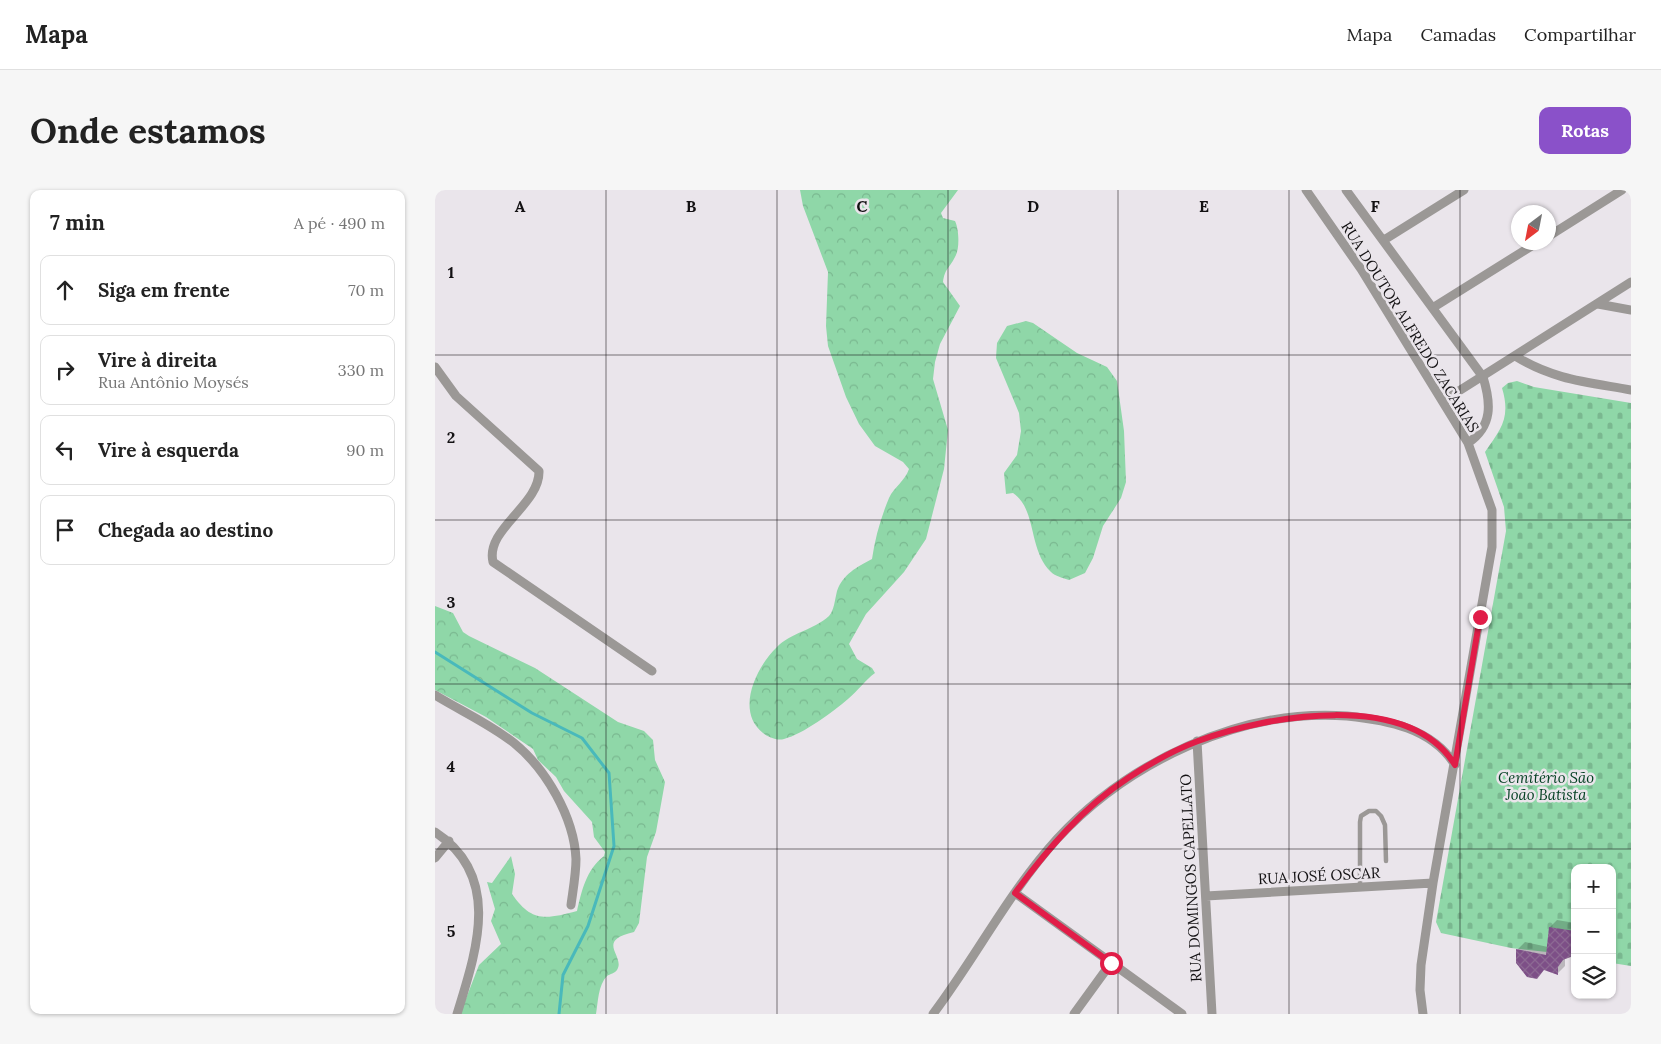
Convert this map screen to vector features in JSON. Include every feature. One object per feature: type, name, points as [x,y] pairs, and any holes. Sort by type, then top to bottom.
[{"type":"street","name":"RUA DOUTOR ALFREDO ZACARIAS","points":[[1306,190],[1361,269],[1468,443],[1486,490],[1494,524],[1492,547],[1433,883],[1421,965],[1420,990],[1423,1014]]},
{"type":"street","points":[[1346,190],[1434,307],[1483,377],[1490,406],[1488,416],[1480,434],[1468,443]]},
{"type":"street","points":[[1384,240],[1464,190]]},
{"type":"street","points":[[1556,232],[1622,190]]},
{"type":"street","points":[[1434,307],[1525,250]]},
{"type":"street","points":[[1443,401],[1631,282]]},
{"type":"street","points":[[1598,304],[1631,310]]},
{"type":"street","points":[[1515,356],[1535,368],[1558,378],[1631,390]]},
{"type":"street","points":[[435,367],[456,396],[539,471],[539,479],[535,491],[496,542],[491,555],[493,562],[652,671]]},
{"type":"street","points":[[435,695],[514,743],[538,767],[564,810],[572,837],[576,859],[571,905]]},
{"type":"street","points":[[933,1014],[1015,893],[1057,839],[1106,794],[1127,778],[1197,741],[1243,727],[1301,717],[1331,715],[1392,722],[1432,740],[1447,752],[1455,765]]},
{"type":"street","name":"RUA DOMINGOS CAPELLATO","points":[[1197,741],[1212,1014]]},
{"type":"street","points":[[435,832],[449,841],[472,877],[478,892],[480,912],[473,964],[457,1014]]},
{"type":"street","points":[[435,858],[449,841]]},
{"type":"street","name":"RUA JOSÉ OSCAR","points":[[1206,896],[1433,883]]},
{"type":"street","points":[[1015,893],[1182,1014]]},
{"type":"street","points":[[1074,1014],[1111,963]]},
{"type":"lane","points":[[1361,887],[1360,822],[1361,816],[1369,811],[1376,811],[1384,820],[1386,861]]},
{"type":"green space","points":[[800,190],[958,190],[941,213],[943,218],[955,221],[957,229],[957,253],[946,271],[943,282],[960,306],[940,344],[935,362],[933,379],[948,430],[944,469],[926,539],[904,572],[866,614],[849,644],[857,659],[872,668],[875,673],[852,696],[809,728],[784,739],[778,739],[763,733],[755,724],[750,713],[752,689],[756,677],[769,656],[782,642],[823,621],[831,614],[837,591],[843,580],[856,568],[872,559],[883,513],[889,498],[909,469],[903,462],[875,446],[859,424],[846,397],[828,346],[826,326],[828,272],[803,206]]},
{"type":"green space","points":[[1026,321],[1033,323],[1077,353],[1107,367],[1117,381],[1124,431],[1126,482],[1121,498],[1103,526],[1093,558],[1085,573],[1069,580],[1053,573],[1044,563],[1035,542],[1026,509],[1021,500],[1013,493],[1006,494],[1004,473],[1017,455],[1021,431],[1019,413],[996,358],[997,343],[1007,326]]},
{"type":"green space","name":"Cemitério São João Batista","points":[[1517,381],[1534,387],[1631,403],[1631,966],[1616,964],[1616,864],[1571,864],[1571,957],[1565,954],[1511,948],[1441,933],[1436,922],[1506,531],[1504,507],[1485,452],[1503,423],[1505,398],[1502,388],[1508,383]]},
{"type":"green space","points":[[435,606],[453,613],[463,632],[469,636],[535,668],[618,722],[644,731],[653,740],[655,760],[665,782],[656,832],[647,857],[639,923],[634,932],[622,936],[613,944],[619,965],[617,970],[607,976],[602,984],[596,1014],[460,1014],[479,965],[501,944],[491,921],[495,909],[487,882],[492,883],[511,856],[515,874],[512,894],[526,910],[533,914],[548,917],[577,911],[589,874],[604,856],[605,852],[594,837],[592,822],[564,791],[556,777],[538,760],[533,749],[486,717],[435,690]]},
{"type":"building","points":[[1549,927],[1571,930],[1571,957],[1563,960],[1558,967],[1558,975],[1544,970],[1537,979],[1527,977],[1516,963],[1516,949],[1546,955]]},
{"type":"waterway","points":[[435,652],[532,713],[582,738],[609,773],[614,846],[588,926],[563,975],[559,1014]]},
{"type":"route","points":[[1111,963],[1015,893],[1057,839],[1106,794],[1127,778],[1197,741],[1243,727],[1301,717],[1331,715],[1392,722],[1432,740],[1447,752],[1455,765],[1480,617]]}]
